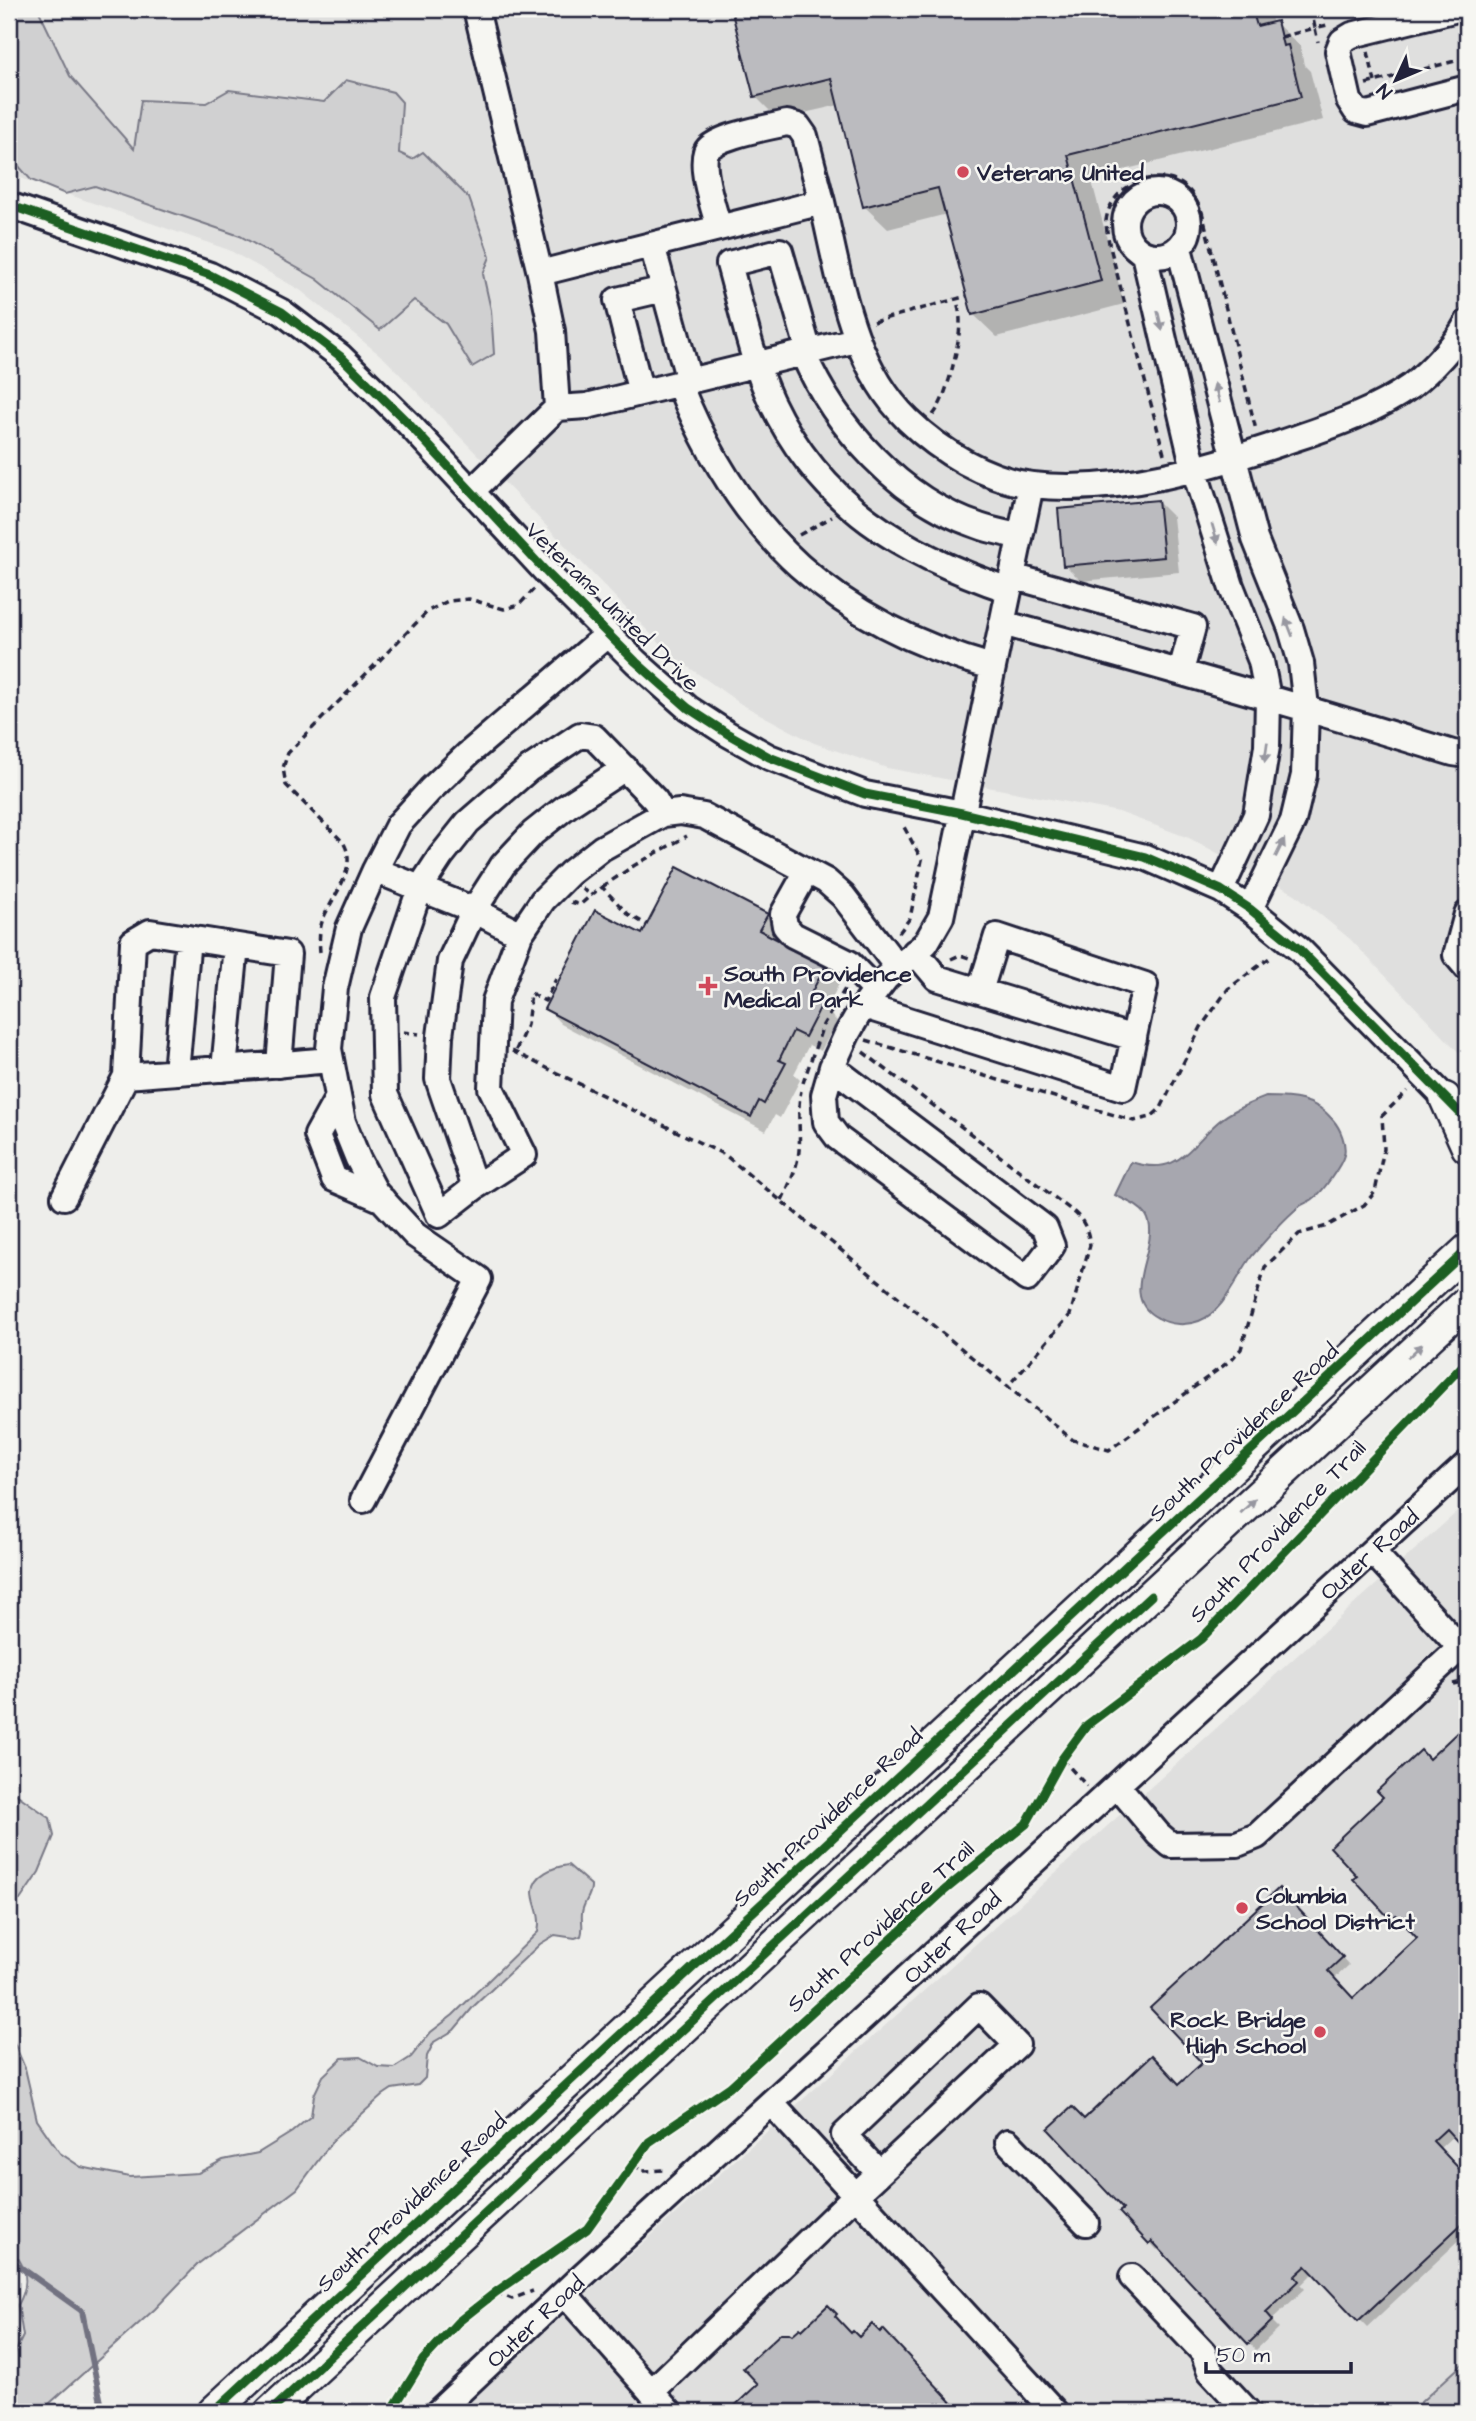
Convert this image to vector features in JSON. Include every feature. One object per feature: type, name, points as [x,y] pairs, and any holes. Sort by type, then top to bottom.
[{"type":"main road","points":[[1445,1098],[1467,1147]]},
{"type":"main road","name":"South Providence Road","points":[[213,2412],[1467,1250]]},
{"type":"main road","points":[[270,2412],[1464,1306]]},
{"type":"street","points":[[476,9],[552,331],[556,408]]},
{"type":"street","points":[[1457,9],[1352,35],[1342,40],[1338,51],[1349,100],[1356,111],[1367,114],[1467,88]]},
{"type":"street","points":[[719,228],[705,165],[706,150],[715,141],[786,123],[798,126],[805,136],[856,340],[883,390],[908,420],[945,450],[989,474],[1031,485],[1087,485],[1132,481],[1195,469],[1235,459],[1328,427],[1387,401],[1420,377],[1435,363],[1467,323]]},
{"type":"street","points":[[1146,194],[1168,194],[1177,199],[1189,218],[1185,240],[1178,248],[1162,256],[1144,254],[1135,248],[1124,229],[1129,207],[1146,194]]},
{"type":"street","points":[[540,273],[822,202]]},
{"type":"street","name":"Veterans United Drive","points":[[9,205],[210,275],[282,312],[340,356],[407,422],[549,575],[688,708],[769,757],[865,794],[962,813],[1145,857],[1221,890],[1250,909],[1299,949],[1467,1120]]},
{"type":"street","points":[[652,245],[697,428],[724,478],[784,552],[822,587],[914,640],[955,657],[992,667]]},
{"type":"street","points":[[1178,248],[1255,539],[1291,629],[1301,663],[1306,707],[1304,775],[1293,821],[1250,909]]},
{"type":"street","points":[[1020,537],[978,526],[940,509],[862,448],[814,379],[780,251],[729,264],[757,365],[770,400],[789,436],[818,476],[850,507],[889,538],[931,561],[1193,627],[1181,671]]},
{"type":"street","points":[[1144,254],[1195,469],[1231,586],[1261,662],[1268,698],[1267,746],[1256,815],[1221,890]]},
{"type":"street","points":[[641,393],[617,300],[664,289]]},
{"type":"street","points":[[472,491],[556,408],[587,406],[856,340]]},
{"type":"street","points":[[832,1067],[1045,1228],[1052,1246],[1027,1279],[838,1138],[825,1122],[824,1095],[832,1067],[847,1034],[870,999],[906,960],[926,943],[941,917],[1031,485]]},
{"type":"street","points":[[1002,623],[1181,671],[1467,755]]},
{"type":"street","points":[[363,1500],[479,1279],[415,1235],[376,1193],[343,1122],[329,1049],[334,988],[349,928],[374,870],[398,825],[430,790],[608,634]]},
{"type":"street","points":[[439,1215],[385,1094],[383,997],[420,888],[468,822],[529,769],[580,735],[594,737],[654,800],[663,814]]},
{"type":"street","points":[[475,1187],[438,1079],[440,1036],[450,961],[474,910],[503,865],[533,833],[567,806],[625,768]]},
{"type":"street","points":[[415,1235],[475,1187],[524,1155],[491,1088],[504,1047],[495,1002],[520,934],[543,900],[570,873],[602,848],[663,814],[680,812],[704,816],[826,881],[906,960],[937,978],[1133,1038]]},
{"type":"street","points":[[374,870],[474,910],[520,934]]},
{"type":"street","points":[[807,871],[783,915],[785,926],[793,935],[849,963],[870,999],[1123,1088],[1145,985],[997,936],[979,991]]},
{"type":"street","points":[[1464,959],[1467,914]]},
{"type":"street","points":[[64,1197],[126,1076],[133,942],[150,932],[288,954],[279,1065]]},
{"type":"street","points":[[176,1072],[188,938]]},
{"type":"street","points":[[224,1069],[236,946]]},
{"type":"street","points":[[126,1076],[331,1060]]},
{"type":"street","name":"Outer Road","points":[[438,2412],[771,2102],[1467,1464]]},
{"type":"street","points":[[1117,1785],[1158,1834],[1171,1844],[1237,1844],[1257,1836],[1464,1651],[1372,1551]]},
{"type":"street","points":[[651,2392],[1017,2045],[979,2006],[844,2135],[879,2173]]},
{"type":"street","points":[[771,2102],[1055,2412]]},
{"type":"street","points":[[1008,2142],[1086,2223]]},
{"type":"street","points":[[1132,2277],[1203,2352],[1210,2371],[1248,2412]]},
{"type":"street","points":[[564,2293],[669,2412]]},
{"type":"path","points":[[1281,37],[1315,28]]},
{"type":"path","points":[[1346,89],[1459,60]]},
{"type":"path","points":[[1165,459],[1109,243],[1106,220],[1115,198],[1130,186],[1147,178],[1168,178],[1184,186],[1195,197],[1202,212],[1258,436]]},
{"type":"path","points":[[929,420],[946,393],[960,321],[957,299]]},
{"type":"path","points":[[334,988],[320,958],[319,938],[322,921],[349,863],[348,851],[343,842],[286,785],[283,768],[288,753],[428,611],[448,601],[469,600],[504,609],[519,605],[549,575]]},
{"type":"path","points":[[602,887],[688,836]]},
{"type":"path","points":[[556,979],[545,1000],[531,993],[527,1026],[504,1047],[725,1156],[1073,1440],[1109,1450],[1231,1360],[1241,1349],[1265,1267],[1299,1234],[1326,1227],[1364,1205],[1375,1192],[1384,1149],[1382,1116],[1423,1076]]},
{"type":"path","points":[[385,1031],[440,1036]]},
{"type":"path","points":[[1057,1770],[1069,1750]]},
{"type":"path","points":[[625,2176],[638,2157]]},
{"type":"path","points":[[486,2300],[507,2284]]},
{"type":"shaded area","points":[[9,9],[1467,9],[1467,1061],[1350,939],[1295,894],[1189,838],[1119,812],[887,768],[814,743],[741,704],[670,654],[385,359],[300,290],[229,250],[9,174]]},
{"type":"shaded area","points":[[9,9],[38,9],[70,76],[134,149],[141,100],[206,103],[229,90],[324,102],[346,80],[393,92],[402,102],[399,153],[412,159],[423,152],[469,198],[490,257],[483,274],[491,310],[494,354],[472,367],[446,324],[414,300],[380,330],[317,279],[240,236],[95,186],[65,194],[31,180],[9,155]]},
{"type":"shaded area","points":[[1266,1097],[1302,1100],[1319,1107],[1336,1123],[1342,1136],[1345,1151],[1342,1159],[1318,1195],[1295,1210],[1252,1256],[1216,1310],[1189,1324],[1158,1318],[1146,1308],[1140,1297],[1150,1227],[1146,1215],[1136,1206],[1115,1195],[1131,1162],[1147,1166],[1171,1163],[1181,1158],[1223,1118]]},
{"type":"shaded area","name":"Columbia School District","points":[[1467,1503],[1467,2412],[458,2412],[565,2313]]},
{"type":"shaded area","points":[[9,1789],[50,1818],[54,1836],[39,1872],[20,1900],[9,1904]]},
{"type":"shaded area","points":[[568,1865],[591,1885],[583,1909],[581,1936],[575,1938],[555,1935],[540,1944],[474,2006],[454,2030],[434,2042],[427,2056],[425,2078],[418,2085],[392,2089],[383,2095],[334,2139],[297,2189],[198,2264],[155,2309],[40,2412],[9,2412],[11,2361],[23,2336],[18,2305],[26,2281],[18,2258],[9,2257],[9,2031],[25,2068],[37,2120],[60,2153],[81,2167],[130,2177],[198,2173],[223,2160],[258,2153],[292,2132],[311,2116],[314,2095],[323,2076],[342,2058],[360,2057],[378,2067],[394,2068],[411,2057],[431,2032],[453,2015],[538,1932],[534,1885],[546,1872]]},
{"type":"shaded area","points":[[1467,2360],[1467,2412],[1410,2412]]},
{"type":"building","name":"Veterans United","points":[[731,9],[1252,9],[1257,26],[1277,21],[1283,46],[1288,45],[1301,97],[1068,155],[1101,281],[972,315],[938,188],[863,207],[831,78],[754,97]]},
{"type":"building","points":[[1158,500],[1164,557],[1063,566],[1058,509]]},
{"type":"building","points":[[677,867],[768,914],[759,930],[826,965],[809,997],[822,1004],[805,1037],[793,1031],[779,1060],[786,1063],[764,1104],[759,1101],[751,1117],[544,1009],[595,910],[642,934]]},
{"type":"building","name":"Rock Bridge High School","points":[[1467,1723],[1467,2152],[1446,2129],[1433,2141],[1467,2177],[1467,2219],[1358,2321],[1306,2266],[1295,2276],[1299,2281],[1266,2312],[1273,2320],[1248,2344],[1152,2241],[1149,2244],[1119,2212],[1123,2209],[1048,2129],[1072,2107],[1084,2119],[1152,2055],[1179,2084],[1202,2063],[1150,2008],[1279,1888],[1343,1957],[1328,1971],[1353,1998],[1417,1938],[1396,1915],[1391,1920],[1353,1879],[1357,1876],[1330,1847],[1383,1797],[1377,1791],[1421,1750],[1429,1759]]},
{"type":"building","points":[[828,2305],[851,2333],[853,2331],[859,2337],[872,2324],[880,2332],[883,2329],[961,2412],[728,2412],[758,2384],[743,2368],[781,2333],[792,2335],[800,2328],[802,2330]]},
{"type":"waterway","points":[[9,2259],[82,2311],[103,2412]]},
{"type":"cycle path","points":[[9,205],[210,275],[282,312],[340,356],[407,422],[549,575],[636,662],[688,708],[728,734],[769,757],[865,794],[962,813],[1145,857],[1221,890],[1250,909],[1299,949],[1467,1120]]},
{"type":"cycle path","points":[[213,2412],[1467,1250]]},
{"type":"cycle path","name":"South Providence Trail","points":[[391,2412],[423,2360],[458,2322],[496,2292],[587,2229],[649,2142],[730,2087],[945,1890],[1026,1824],[1062,1759],[1087,1725],[1201,1639],[1467,1361]]},
{"type":"cycle path","points":[[270,2412],[1151,1596]]},
{"type":"place","name":"Veterans United","points":[[963,172]]},
{"type":"place","name":"South Providence Medical Park","points":[[708,986]]},
{"type":"place","name":"Columbia School District","points":[[1242,1908]]},
{"type":"place","name":"Rock Bridge High School","points":[[1320,2032]]}]
